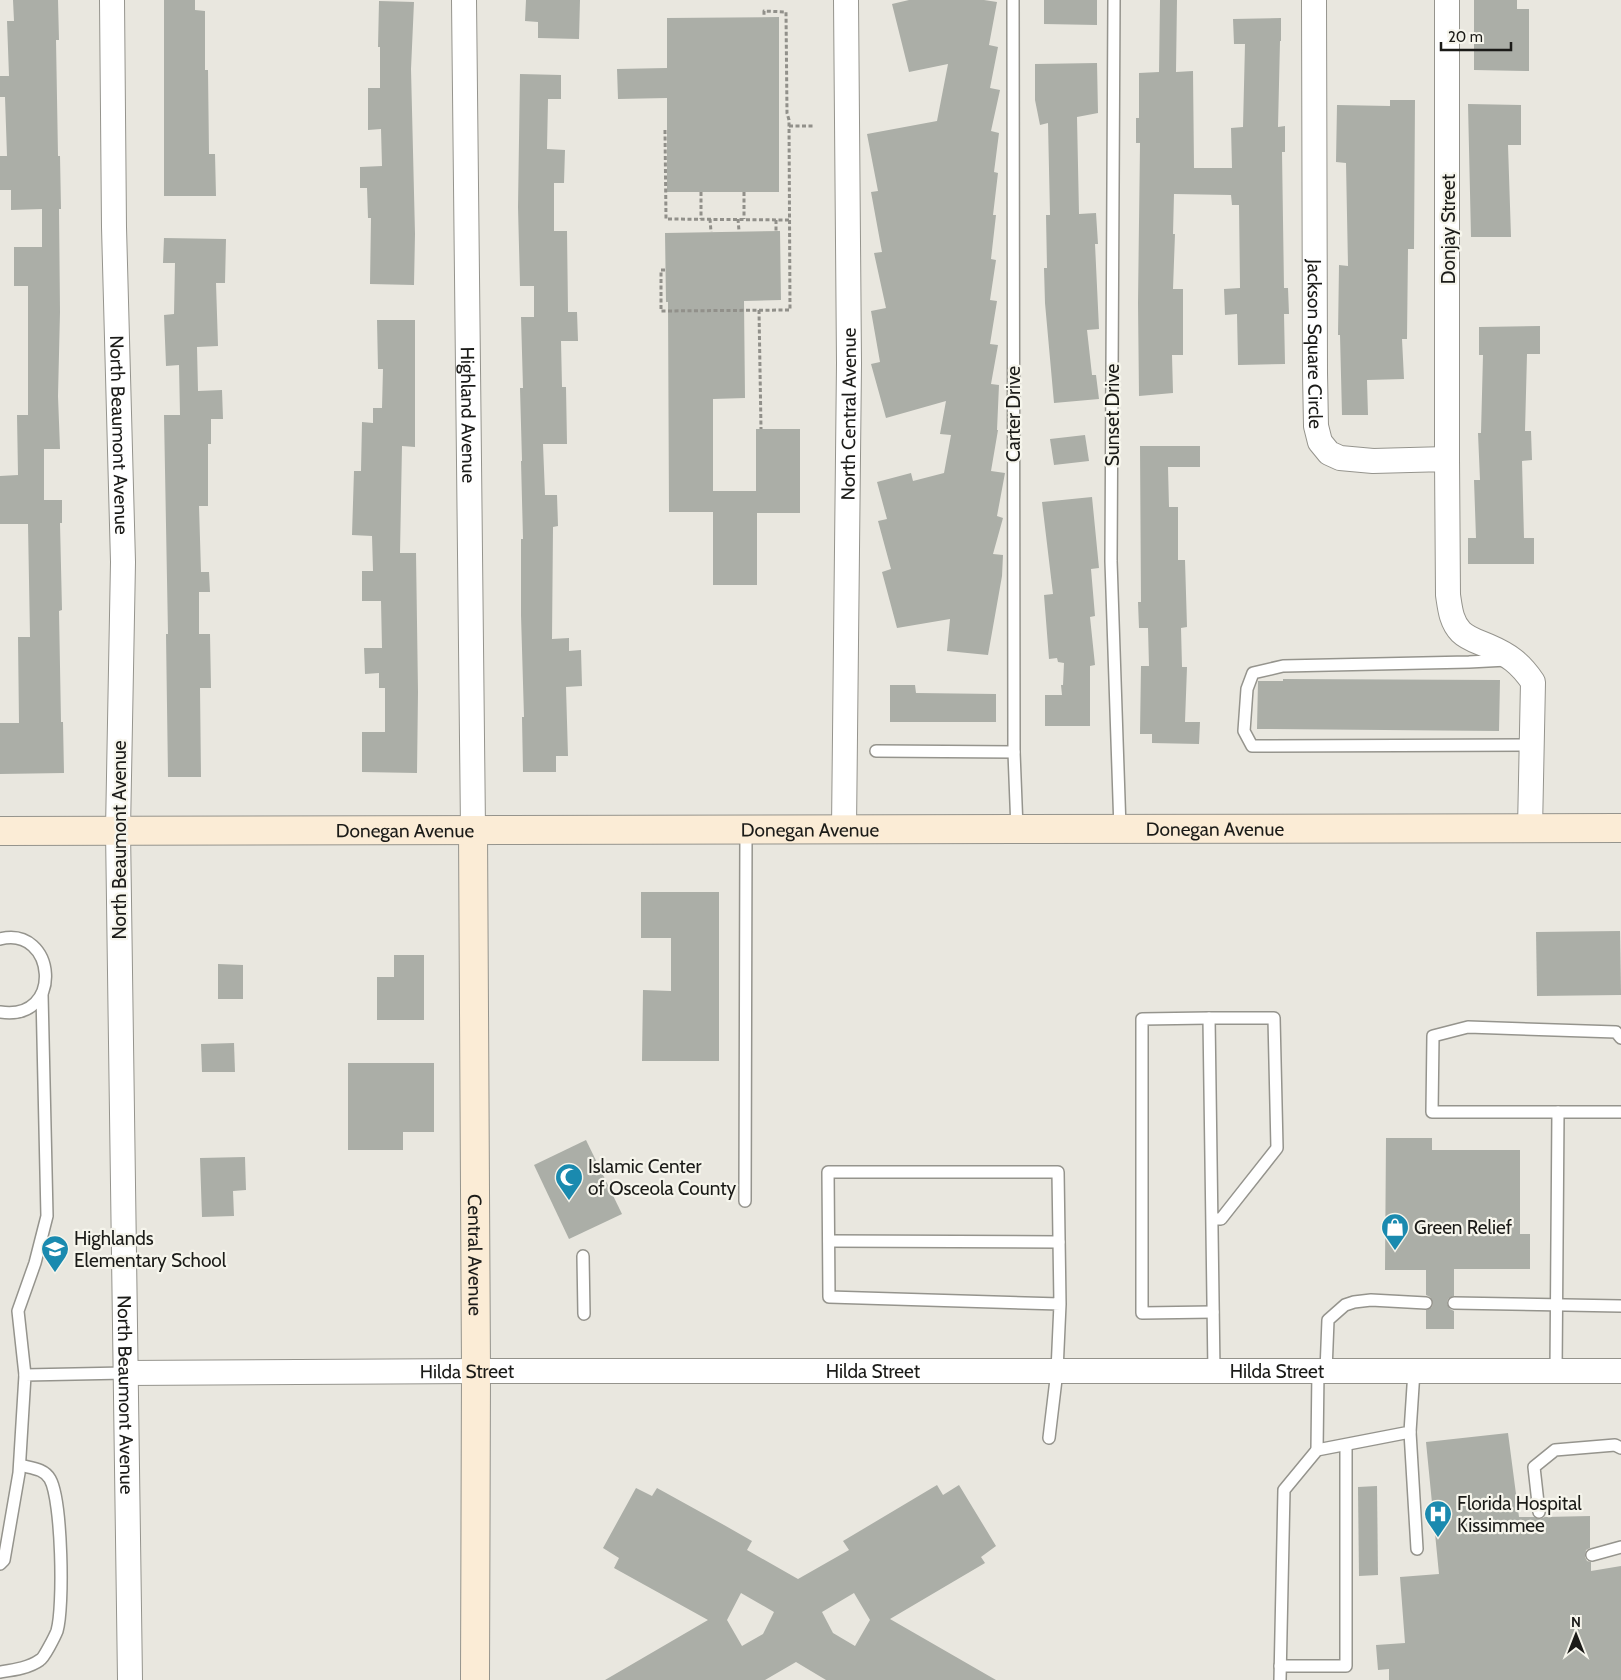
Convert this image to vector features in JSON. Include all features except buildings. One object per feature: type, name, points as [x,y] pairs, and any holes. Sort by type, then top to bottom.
[{"type":"street","name":"North Beaumont Avenue","points":[[112,0],[114,227],[123,562],[118,830],[130,1680]]},
{"type":"street","name":"Highland Avenue","points":[[464,0],[473,830]]},
{"type":"street","name":"North Central Avenue","points":[[844,829],[849,363],[846,0]]},
{"type":"street","name":"Jackson Square Circle","points":[[1314,0],[1315,373],[1316,426],[1320,442],[1329,453],[1340,458],[1373,461],[1447,459]]},
{"type":"street","name":"Donjay Street","points":[[1447,0],[1447,459]]},
{"type":"street","points":[[1447,459],[1448,595],[1452,617],[1460,631],[1509,656],[1523,668],[1533,682],[1530,829]]},
{"type":"street","name":"Donegan Avenue","points":[[0,831],[1621,828]]},
{"type":"street","name":"Central Avenue","points":[[473,830],[476,1371],[475,1680]]},
{"type":"street","name":"Hilda Street","points":[[125,1373],[476,1371],[1621,1371]]},
{"type":"lane","name":"Carter Drive","points":[[1013,0],[1014,752],[1016,829]]},
{"type":"lane","name":"Sunset Drive","points":[[1114,0],[1111,560],[1120,829]]},
{"type":"lane","points":[[1513,659],[1469,662],[1283,666],[1253,673],[1247,690],[1244,731],[1252,746],[1531,745]]},
{"type":"lane","points":[[876,752],[1014,752]]},
{"type":"lane","points":[[745,1202],[746,829]]},
{"type":"lane","points":[[0,939],[16,938],[27,942],[43,959],[46,971],[46,983],[42,994],[34,1004],[23,1011],[10,1014],[0,1012]]},
{"type":"lane","points":[[0,1564],[4,1560],[20,1465],[25,1374],[18,1311],[35,1263],[47,1216],[42,994]]},
{"type":"lane","points":[[1209,1018],[1214,1371]]},
{"type":"lane","points":[[1212,1219],[1222,1219],[1277,1148],[1274,1018],[1142,1019],[1142,1313],[1213,1312]]},
{"type":"lane","points":[[1621,1038],[1616,1032],[1468,1027],[1433,1036],[1432,1112],[1621,1112]]},
{"type":"lane","points":[[1556,1371],[1558,1112]]},
{"type":"lane","points":[[1049,1438],[1057,1371],[1060,1304],[1058,1172],[828,1172],[829,1298],[1060,1304]]},
{"type":"lane","points":[[829,1241],[1059,1242]]},
{"type":"lane","points":[[583,1256],[584,1314]]},
{"type":"lane","points":[[1280,1680],[1284,1490],[1317,1450],[1322,1371],[1328,1320],[1345,1305],[1354,1302],[1371,1300],[1426,1302]]},
{"type":"lane","points":[[1454,1303],[1621,1306]]},
{"type":"lane","points":[[1414,1371],[1410,1432],[1418,1549]]},
{"type":"lane","points":[[25,1374],[125,1373]]},
{"type":"lane","points":[[1317,1450],[1410,1432]]},
{"type":"lane","points":[[1280,1666],[1346,1666],[1346,1445]]},
{"type":"lane","points":[[1539,1512],[1534,1467],[1555,1450],[1615,1445],[1621,1448]]},
{"type":"lane","points":[[0,1672],[21,1668],[42,1660],[57,1631],[61,1607],[59,1513],[54,1491],[50,1479],[43,1471],[20,1465]]},
{"type":"lane","points":[[1592,1555],[1621,1546]]},
{"type":"path","points":[[665,270],[661,270],[661,311],[790,310],[786,12],[764,11],[764,17]]},
{"type":"path","points":[[789,126],[814,126]]},
{"type":"path","points":[[665,130],[666,219],[790,220]]},
{"type":"path","points":[[701,192],[701,219]]},
{"type":"path","points":[[744,192],[744,219]]},
{"type":"path","points":[[710,219],[710,232]]},
{"type":"path","points":[[738,219],[739,231]]},
{"type":"path","points":[[776,220],[776,231]]},
{"type":"path","points":[[759,310],[761,429]]},
{"type":"place","name":"Islamic Center of Osceola County","points":[[569,1201]]},
{"type":"place","name":"Green Relief","points":[[1395,1251]]},
{"type":"place","name":"Highlands Elementary School","points":[[55,1273]]},
{"type":"place","name":"Florida Hospital Kissimmee","points":[[1438,1538]]}]
